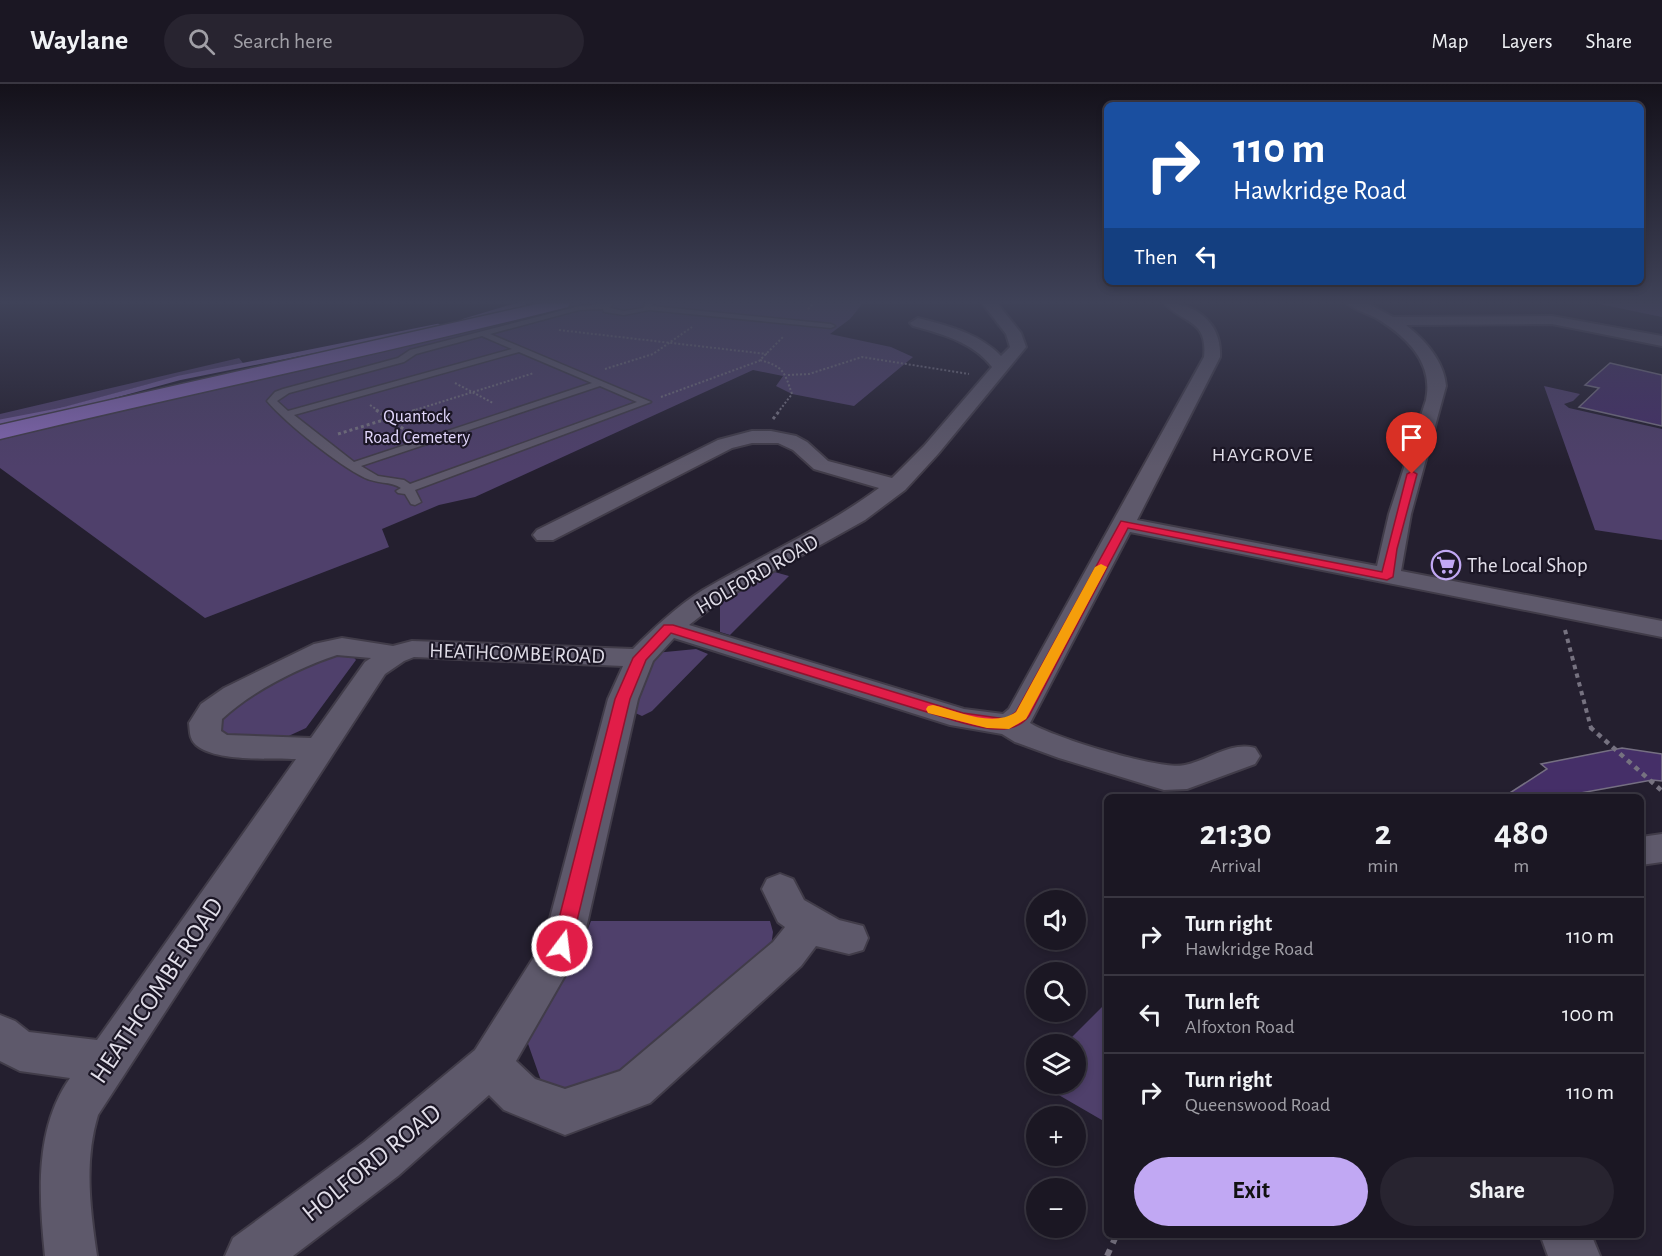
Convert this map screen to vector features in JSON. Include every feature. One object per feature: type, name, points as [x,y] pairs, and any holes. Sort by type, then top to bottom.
[{"type":"main road","points":[[0,432],[231,377],[324,358]]},
{"type":"street","points":[[992,358],[998,373]]},
{"type":"street","name":"HOLFORD ROAD","points":[[251,1256],[381,1159],[490,1065],[562,946],[622,699],[640,658],[669,628],[711,596],[857,515],[897,485],[1010,358]]},
{"type":"street","points":[[1009,724],[1021,716],[1212,358]]},
{"type":"street","points":[[1387,577],[1400,514],[1435,400],[1437,380],[1426,358]]},
{"type":"street","points":[[545,535],[599,515],[725,444],[760,436],[785,439],[799,444],[807,456],[821,465],[897,485]]},
{"type":"street","points":[[1125,524],[1662,629]]},
{"type":"street","points":[[669,628],[961,718],[1009,724],[1026,735],[1059,747],[1164,778],[1187,777],[1223,755]]},
{"type":"street","name":"HEATHCOMBE ROAD","points":[[320,749],[222,745],[206,737],[204,723],[212,711],[228,699],[333,647],[347,647],[394,655]]},
{"type":"street","name":"HEATHCOMBE ROAD","points":[[71,1256],[63,1193],[69,1132],[79,1104],[375,668],[394,655],[412,649],[640,658]]},
{"type":"street","points":[[1644,851],[1662,848]]},
{"type":"street","points":[[780,889],[791,911],[831,934],[849,938]]},
{"type":"street","points":[[490,1065],[520,1095],[565,1112],[634,1088],[787,954],[811,923]]},
{"type":"street","points":[[0,1035],[20,1051],[107,1062]]},
{"type":"street","points":[[1567,1238],[1574,1256]]},
{"type":"lane","points":[[405,358],[296,385],[278,394],[272,401],[369,477],[397,480],[415,502]]},
{"type":"lane","points":[[286,414],[490,358]]},
{"type":"lane","points":[[541,358],[646,402]]},
{"type":"lane","points":[[355,465],[601,383]]},
{"type":"lane","points":[[406,489],[646,402]]},
{"type":"path","points":[[584,376],[641,358]]},
{"type":"path","points":[[646,402],[763,358]]},
{"type":"path","points":[[788,375],[808,374],[860,358]]},
{"type":"path","points":[[868,358],[998,373]]},
{"type":"path","points":[[760,360],[779,365],[788,375],[792,394],[760,436]]},
{"type":"path","points":[[320,439],[559,365]]},
{"type":"path","points":[[435,374],[511,412]]},
{"type":"path","points":[[357,396],[422,442]]},
{"type":"path","points":[[1560,610],[1591,730],[1662,791]]},
{"type":"path","points":[[1107,1256],[1115,1238]]},
{"type":"green space","points":[[239,358],[243,363],[249,365],[149,384],[0,425],[0,414]]},
{"type":"green space","name":"Quantock Road Cemetery","points":[[349,358],[912,358],[854,406],[792,394],[776,386],[783,376],[753,370],[475,497],[439,505],[382,529],[389,547],[205,618],[0,468],[0,437]]},
{"type":"green space","points":[[1544,386],[1580,394],[1573,401],[1564,404],[1569,408],[1662,429],[1662,540],[1595,530]]},
{"type":"green space","points":[[771,571],[789,576],[730,635],[720,632],[720,597]]},
{"type":"green space","points":[[696,649],[708,654],[652,711],[642,716],[633,712],[655,653]]},
{"type":"green space","points":[[351,654],[356,660],[306,728],[282,739],[219,735],[223,706],[319,655]]},
{"type":"green space","points":[[591,921],[770,921],[773,932],[771,947],[616,1079],[574,1096],[545,1092],[526,1038],[574,963]]},
{"type":"green space","points":[[1104,1005],[1104,1121],[1086,1111],[1086,1106],[1078,1106],[1057,1094],[1086,1094],[1086,1034],[1075,1034]]},
{"type":"building","points":[[1610,363],[1662,375],[1662,426],[1579,407],[1599,388],[1585,385]]},
{"type":"building","points":[[1622,748],[1662,754],[1662,781],[1652,780],[1575,794],[1508,794],[1547,769],[1541,764]]},
{"type":"waterway","points":[[59,411],[179,378],[280,358]]},
{"type":"waterway","points":[[59,411],[63,410]]},
{"type":"waterway","points":[[0,422],[59,411]]},
{"type":"slow traffic","points":[[933,709],[987,723],[1009,724],[1021,716],[1101,567]]},
{"type":"place","name":"The Local Shop","points":[[1446,565]]},
{"type":"district","name":"HAYGROVE","points":[[1263,454]]},
{"type":"route","points":[[562,946],[622,699],[640,658],[669,628],[961,718],[1009,724],[1021,716],[1125,524],[1387,577],[1391,549],[1412,474]]}]
